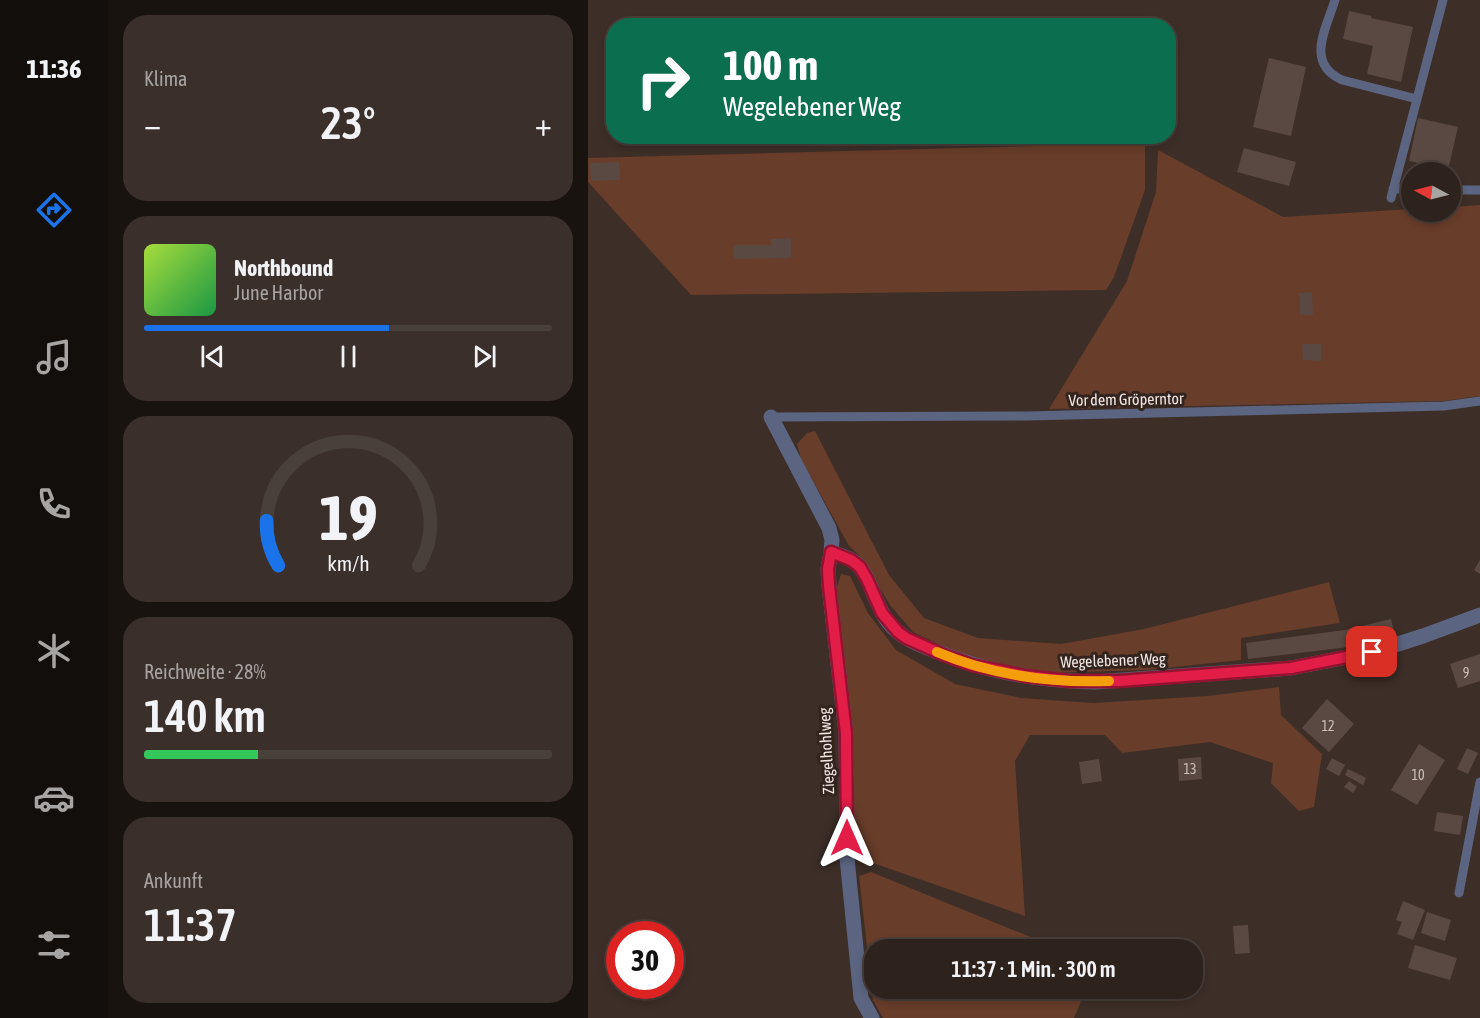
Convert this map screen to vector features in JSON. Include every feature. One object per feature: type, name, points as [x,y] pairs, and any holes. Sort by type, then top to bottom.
[{"type":"street","points":[[771,417],[830,528],[831,552]]},
{"type":"street","name":"Wegelebener Weg","points":[[831,552],[851,560],[860,567],[882,613],[906,638],[972,665],[1045,679],[1119,681],[1291,668],[1372,652],[1480,615]]},
{"type":"street","name":"Ziegelhohlweg","points":[[831,552],[828,569],[829,586],[846,733],[847,858],[861,998],[872,1018]]},
{"type":"lane","points":[[1335,0],[1321,48],[1321,58],[1326,69],[1341,80],[1417,99]]},
{"type":"lane","points":[[1401,192],[1392,194],[1443,0]]},
{"type":"lane","points":[[1461,190],[1480,190]]},
{"type":"lane","name":"Vor dem Gröperntor","points":[[771,417],[1027,416],[1444,406],[1480,400]]},
{"type":"lane","points":[[1459,893],[1480,782]]},
{"type":"shaded area","points":[[1145,144],[1145,190],[1114,277],[1106,290],[691,295],[588,182],[588,158]]},
{"type":"shaded area","points":[[1158,150],[1283,217],[1401,210],[1401,222],[1461,222],[1461,206],[1480,205],[1480,396],[1443,401],[1049,409],[1127,281],[1156,192]]},
{"type":"shaded area","points":[[815,431],[889,575],[924,618],[978,638],[1061,644],[1144,629],[1329,582],[1340,623],[1241,638],[1241,660],[1146,670],[1046,673],[969,659],[913,632],[890,605],[861,557],[849,546],[801,459],[797,444],[807,433]]},
{"type":"shaded area","points":[[841,574],[850,576],[868,613],[896,650],[955,684],[1021,698],[1093,703],[1208,696],[1279,687],[1281,715],[1322,754],[1314,807],[1299,811],[1271,783],[1273,763],[1210,742],[1122,753],[1105,735],[1030,735],[1015,761],[1025,916],[873,863],[860,856],[855,845],[838,612],[837,587]]},
{"type":"shaded area","points":[[871,872],[1035,939],[866,939],[859,876]]},
{"type":"shaded area","points":[[1082,999],[1074,1018],[883,1018],[873,1000]]},
{"type":"building","points":[[1349,11],[1413,27],[1401,82],[1367,74],[1373,46],[1343,39]]},
{"type":"building","points":[[1269,58],[1306,67],[1291,136],[1253,127]]},
{"type":"building","points":[[1418,118],[1458,127],[1450,162],[1409,161]]},
{"type":"building","points":[[1244,148],[1296,162],[1289,186],[1237,172]]},
{"type":"building","points":[[619,162],[620,180],[591,181],[590,163]]},
{"type":"building","points":[[791,238],[791,258],[734,259],[733,245],[771,245],[771,239]]},
{"type":"building","points":[[1312,292],[1313,315],[1300,315],[1299,293]]},
{"type":"building","points":[[1302,344],[1321,344],[1321,361],[1303,360]]},
{"type":"building","points":[[1480,560],[1480,574],[1474,570]]},
{"type":"building","points":[[1391,619],[1395,636],[1349,647],[1248,659],[1246,643],[1345,630]]},
{"type":"building","points":[[1480,654],[1480,681],[1458,688],[1450,664]]},
{"type":"building","points":[[1327,699],[1354,724],[1329,752],[1302,728]]},
{"type":"building","points":[[1419,744],[1445,760],[1417,805],[1391,790]]},
{"type":"building","points":[[1467,748],[1478,753],[1468,774],[1457,769]]},
{"type":"building","points":[[1201,757],[1202,779],[1179,781],[1178,759]]},
{"type":"building","points":[[1332,758],[1345,765],[1339,776],[1326,769]]},
{"type":"building","points":[[1099,759],[1102,781],[1082,784],[1079,762]]},
{"type":"building","points":[[1348,769],[1366,778],[1363,785],[1345,775]]},
{"type":"building","points":[[1349,781],[1357,787],[1353,793],[1344,787]]},
{"type":"building","points":[[1437,812],[1463,816],[1460,835],[1434,831]]},
{"type":"building","points":[[1403,901],[1425,910],[1413,940],[1397,934],[1402,922],[1396,920]]},
{"type":"building","points":[[1427,912],[1451,920],[1445,941],[1421,933]]},
{"type":"building","points":[[1248,925],[1250,953],[1235,954],[1233,926]]},
{"type":"building","points":[[1415,945],[1457,958],[1450,980],[1408,968]]},
{"type":"slow traffic","points":[[937,652],[972,665],[1025,676],[1070,681],[1109,681]]},
{"type":"route","points":[[847,838],[846,733],[829,586],[828,569],[831,552],[851,560],[860,567],[882,613],[888,622],[906,638],[972,665],[1025,676],[1070,681],[1119,681],[1291,668],[1372,652]]}]
